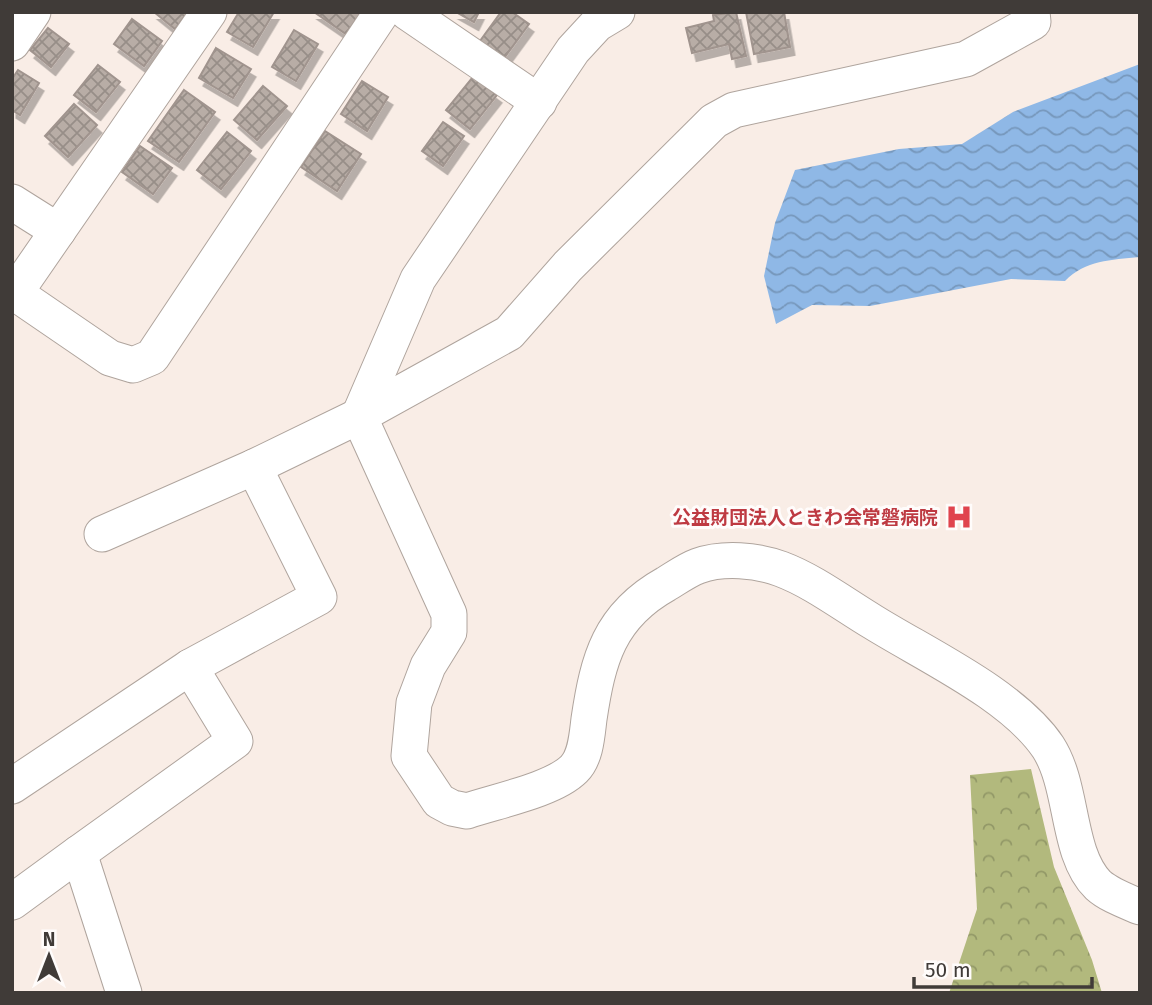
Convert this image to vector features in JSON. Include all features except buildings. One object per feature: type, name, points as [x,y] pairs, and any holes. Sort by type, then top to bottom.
[{"type":"street","points":[[12,43],[33,12]]},
{"type":"street","points":[[209,12],[15,293],[110,358],[133,365],[152,357],[382,12]]},
{"type":"street","points":[[407,12],[539,102]]},
{"type":"street","points":[[617,12],[597,24],[573,50],[418,279],[359,416],[449,614],[449,632],[428,666],[414,703],[409,757],[439,802],[467,811],[564,778],[578,766],[585,746],[597,668],[610,638],[629,611],[645,596],[697,566],[715,562],[758,562],[804,580],[997,698],[1027,722],[1048,748],[1063,778],[1087,872],[1100,886],[1140,907]]},
{"type":"street","points":[[102,534],[254,467],[359,416],[509,333],[568,266],[714,121],[733,110],[966,59],[1033,23],[1032,12]]},
{"type":"street","points":[[12,202],[58,231]]},
{"type":"street","points":[[12,786],[190,667],[319,597],[254,467]]},
{"type":"street","points":[[12,902],[235,741],[190,667]]},
{"type":"street","points":[[79,853],[124,993]]},
{"type":"green space","points":[[1031,769],[1054,867],[1092,960],[1102,993],[949,993],[977,909],[970,775]]},
{"type":"water","points":[[1140,64],[1140,257],[1090,265],[1065,281],[1011,279],[870,306],[812,305],[776,324],[764,276],[775,223],[795,170],[899,149],[962,144],[1013,112]]},
{"type":"place","name":"公益財団法人ときわ会常磐病院","points":[[959,517]]}]
